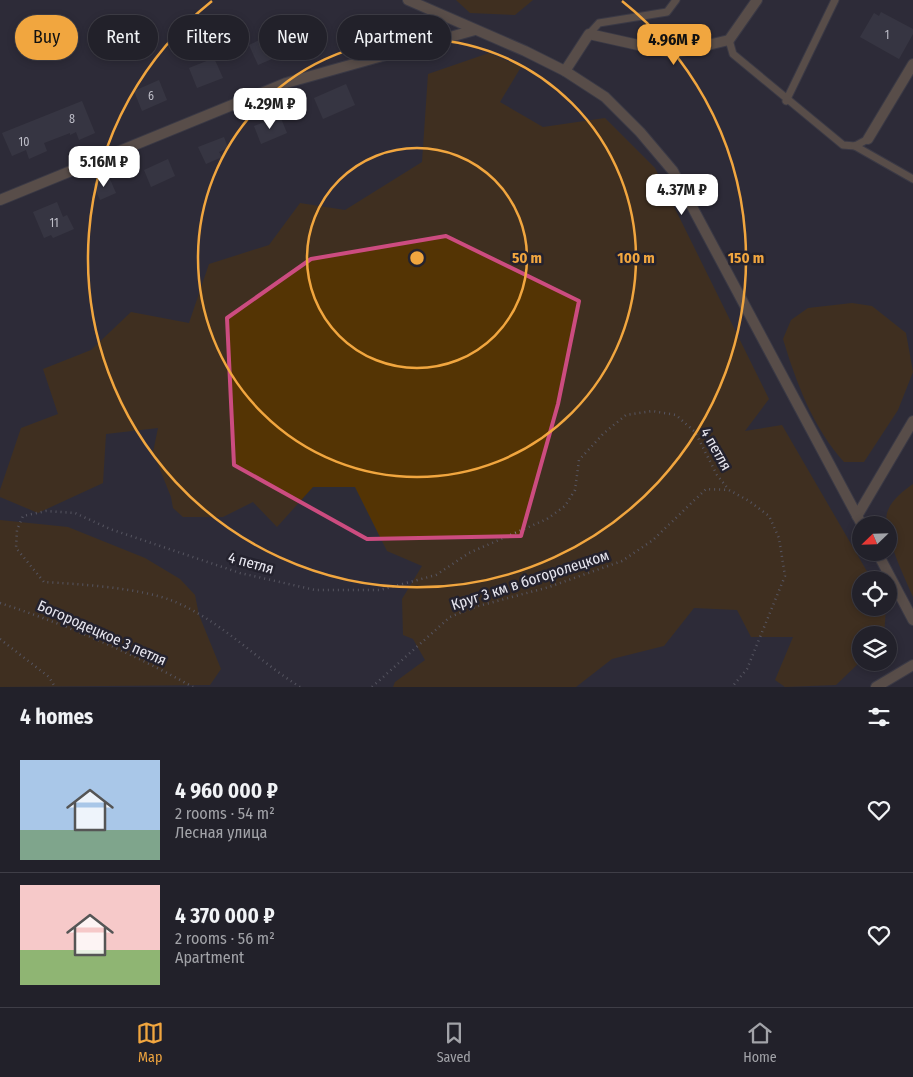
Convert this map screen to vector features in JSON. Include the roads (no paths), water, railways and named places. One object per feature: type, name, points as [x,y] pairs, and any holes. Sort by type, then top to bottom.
[{"type":"street","points":[[408,0],[565,71],[606,97],[640,132],[672,171],[858,516]]},
{"type":"street","points":[[565,71],[589,34],[674,53],[729,40],[757,0]]},
{"type":"street","points":[[0,200],[286,83],[475,30]]},
{"type":"street","points":[[868,139],[913,64]]},
{"type":"street","points":[[862,516],[913,421]]},
{"type":"street","points":[[882,561],[913,620]]},
{"type":"street","points":[[876,687],[913,665]]},
{"type":"lane","points":[[589,34],[599,23],[667,12],[676,0]]},
{"type":"lane","points":[[786,100],[834,0]]},
{"type":"lane","points":[[729,40],[732,54],[842,146],[855,146],[868,139]]},
{"type":"lane","points":[[855,146],[913,179]]}]
